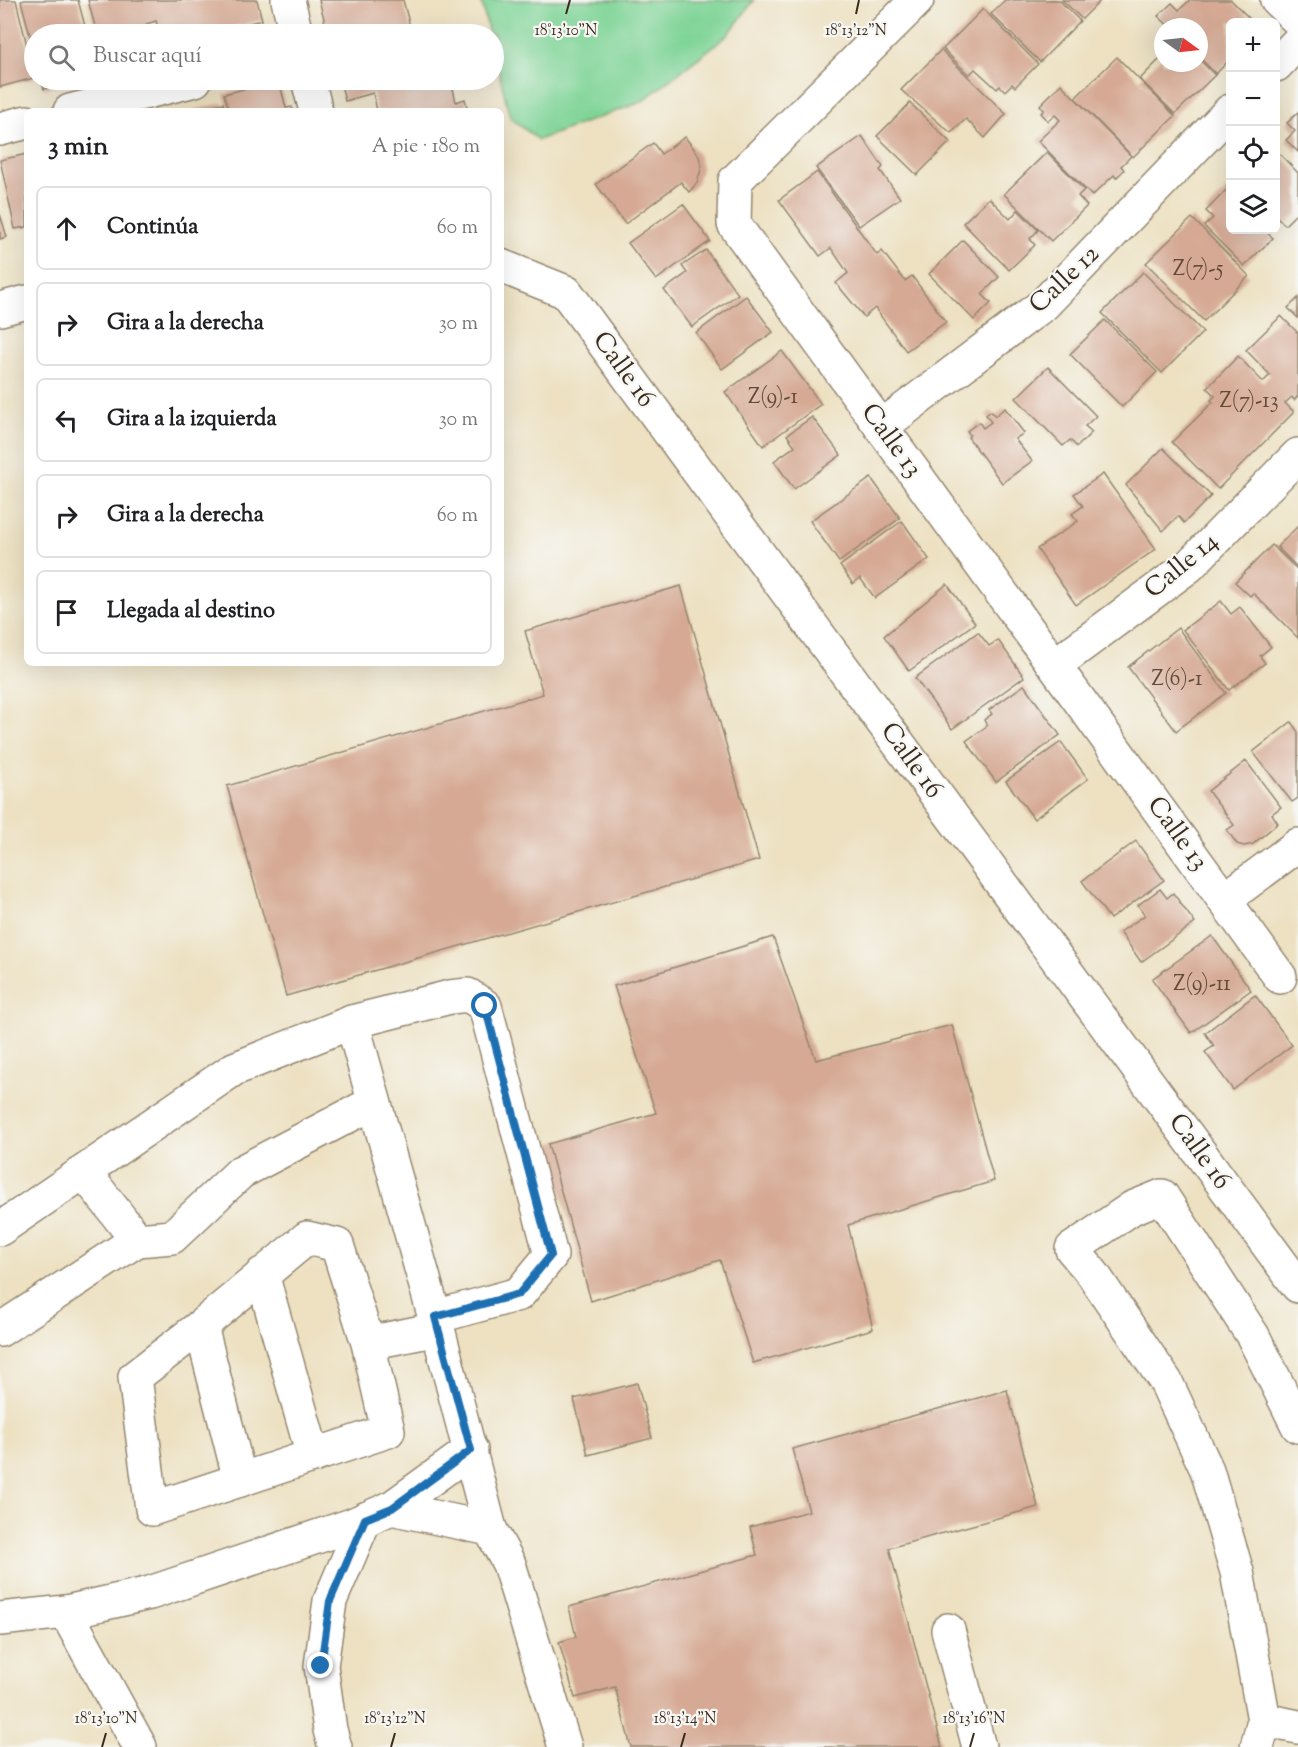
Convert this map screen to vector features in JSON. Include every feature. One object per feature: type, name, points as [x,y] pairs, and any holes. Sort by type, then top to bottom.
[{"type":"street","points":[[288,0],[294,24]]},
{"type":"street","name":"Calle 13","points":[[917,0],[735,181],[734,224],[1280,977]]},
{"type":"street","points":[[1277,0],[1298,21]]},
{"type":"street","points":[[1280,60],[1298,42]]},
{"type":"street","points":[[82,108],[155,90]]},
{"type":"street","points":[[311,90],[315,108]]},
{"type":"street","name":"Calle 12","points":[[881,427],[1044,304],[1226,115]]},
{"type":"street","points":[[0,129],[24,123]]},
{"type":"street","name":"Calle 16","points":[[504,267],[566,292],[1298,1286]]},
{"type":"street","points":[[0,309],[24,303]]},
{"type":"street","name":"Calle 14","points":[[1055,665],[1189,566],[1298,455]]},
{"type":"street","points":[[1224,900],[1298,845]]},
{"type":"street","points":[[0,1229],[234,1069],[352,1022],[450,997],[468,995],[485,1006],[551,1255],[519,1294],[436,1323],[368,1343]]},
{"type":"street","points":[[352,1022],[471,1450],[490,1529],[509,1564],[565,1747]]},
{"type":"street","points":[[0,1330],[137,1240],[172,1237],[241,1172],[374,1103]]},
{"type":"street","points":[[84,1172],[137,1240]]},
{"type":"street","points":[[1298,1426],[1253,1336],[1162,1196],[1132,1208],[1072,1249],[1093,1275],[1166,1382],[1207,1470],[1237,1572],[1260,1733],[1298,1727]]},
{"type":"street","points":[[307,1238],[337,1245],[368,1343],[388,1431],[152,1509],[135,1377],[201,1326],[262,1274],[307,1238]]},
{"type":"street","points":[[262,1274],[313,1456]]},
{"type":"street","points":[[201,1326],[240,1480]]},
{"type":"street","points":[[0,1619],[66,1612],[150,1593],[378,1513],[471,1450]]},
{"type":"street","points":[[378,1513],[490,1529]]},
{"type":"street","points":[[335,1747],[330,1730],[321,1666],[330,1601],[378,1513]]},
{"type":"street","points":[[66,1612],[140,1747]]},
{"type":"street","points":[[948,1630],[979,1747]]},
{"type":"green space","points":[[481,0],[754,0],[728,35],[641,102],[538,140],[510,117],[503,90],[504,24],[487,24]]},
{"type":"building","points":[[0,0],[16,0],[24,33],[24,81],[0,87]]},
{"type":"building","points":[[78,0],[84,24],[27,24],[21,1]]},
{"type":"building","points":[[88,0],[257,0],[262,20],[245,24],[157,24],[156,21],[146,24],[94,24]]},
{"type":"building","points":[[319,0],[403,0],[409,24],[325,24]]},
{"type":"building","points":[[1005,0],[1059,0],[1080,21],[1040,62],[991,14]]},
{"type":"building","points":[[1062,0],[1101,0],[1082,19]]},
{"type":"building","points":[[1190,0],[1231,0],[1249,18],[1226,18],[1226,63],[1216,74],[1208,66],[1208,18],[1160,18],[1158,16],[1172,3],[1179,10]]},
{"type":"building","points":[[983,9],[1038,64],[1015,87],[1012,84],[1005,91],[1000,86],[997,89],[975,69],[969,75],[943,49]]},
{"type":"building","points":[[941,50],[1006,114],[985,138],[966,119],[951,133],[901,90]]},
{"type":"building","points":[[1117,57],[1175,116],[1133,157],[1075,98]]},
{"type":"building","points":[[1154,65],[1154,72],[1208,72],[1208,68],[1215,75],[1175,114],[1140,79]]},
{"type":"building","points":[[1061,84],[1131,156],[1121,166],[1124,170],[1116,178],[1114,175],[1092,196],[1038,141],[1060,120],[1055,115],[1048,121],[1041,113],[1044,110],[1040,105]]},
{"type":"building","points":[[240,90],[282,90],[286,108],[228,108],[224,94]]},
{"type":"building","points":[[342,90],[453,90],[456,102],[465,99],[467,108],[376,108],[373,93],[345,101]]},
{"type":"building","points":[[223,103],[224,108],[202,108]]},
{"type":"building","points":[[910,103],[950,142],[917,175],[877,136]]},
{"type":"building","points":[[1298,112],[1298,152],[1286,140],[1295,131],[1287,123]]},
{"type":"building","points":[[862,136],[883,167],[880,170],[900,198],[859,226],[816,168]]},
{"type":"building","points":[[685,137],[698,154],[702,166],[697,183],[689,192],[681,182],[625,224],[596,184],[653,143],[661,154]]},
{"type":"building","points":[[1047,152],[1084,190],[1078,196],[1087,206],[1051,241],[1004,194]]},
{"type":"building","points":[[1280,154],[1298,173],[1298,212],[1285,225],[1280,220]]},
{"type":"building","points":[[24,155],[24,228],[15,229],[0,160]]},
{"type":"building","points":[[817,172],[877,255],[882,251],[905,281],[912,276],[946,322],[906,351],[875,308],[864,317],[836,283],[848,273],[831,248],[820,256],[779,200]]},
{"type":"building","points":[[1226,190],[1226,234],[1268,234],[1273,238],[1244,266],[1204,226],[1213,218],[1206,211]]},
{"type":"building","points":[[989,198],[1010,219],[1018,210],[1038,230],[1030,239],[1035,245],[1009,270],[963,223]]},
{"type":"building","points":[[683,204],[710,241],[656,280],[628,243]]},
{"type":"building","points":[[0,214],[7,237],[0,239]]},
{"type":"building","points":[[1192,218],[1249,276],[1204,321],[1146,263]]},
{"type":"building","points":[[963,240],[999,277],[982,294],[991,303],[974,320],[929,274]]},
{"type":"building","points":[[706,250],[738,294],[692,327],[664,290],[687,273],[682,266]]},
{"type":"building","points":[[1143,272],[1203,332],[1162,373],[1102,313]]},
{"type":"building","points":[[746,296],[773,332],[722,369],[696,333]]},
{"type":"building","points":[[1298,298],[1298,318],[1288,308]]},
{"type":"building","points":[[1281,316],[1298,333],[1298,396],[1294,400],[1292,397],[1285,403],[1294,412],[1218,489],[1172,442],[1213,402],[1211,400],[1215,396],[1207,388],[1238,356],[1263,382],[1270,375],[1246,350]]},
{"type":"building","points":[[1105,320],[1157,372],[1122,407],[1070,354]]},
{"type":"building","points":[[782,351],[821,404],[763,446],[725,392]]},
{"type":"building","points":[[1048,367],[1096,416],[1085,426],[1092,432],[1077,447],[1070,440],[1063,446],[1016,398]]},
{"type":"building","points":[[1005,408],[1024,433],[1015,439],[1032,461],[1002,483],[968,437],[970,435],[967,431],[979,422],[983,428],[991,422],[986,415],[991,411],[995,416]]},
{"type":"building","points":[[812,417],[841,455],[794,489],[774,461],[795,446],[787,435]]},
{"type":"building","points":[[1163,448],[1211,496],[1184,523],[1178,516],[1163,531],[1126,485]]},
{"type":"building","points":[[1103,474],[1156,549],[1076,605],[1037,549],[1078,521],[1072,514],[1083,506],[1074,494]]},
{"type":"building","points":[[871,478],[900,518],[839,562],[810,521]]},
{"type":"building","points":[[902,521],[929,559],[875,598],[860,578],[853,584],[840,566]]},
{"type":"building","points":[[1298,526],[1298,568],[1277,547]]},
{"type":"building","points":[[1272,545],[1298,570],[1298,638],[1253,593],[1250,596],[1235,582]]},
{"type":"building","points":[[947,584],[975,623],[909,671],[884,636]]},
{"type":"building","points":[[681,586],[759,860],[286,996],[227,786],[543,694],[525,631]]},
{"type":"building","points":[[1221,601],[1231,614],[1240,607],[1271,647],[1260,656],[1265,663],[1229,690],[1183,630]]},
{"type":"building","points":[[1178,628],[1226,693],[1176,731],[1128,667]]},
{"type":"building","points":[[978,632],[989,646],[998,640],[1024,677],[952,729],[915,678]]},
{"type":"building","points":[[1024,685],[1060,735],[996,782],[966,741],[987,726],[984,720],[992,714],[989,710]]},
{"type":"building","points":[[1291,722],[1298,732],[1298,798],[1292,802],[1253,752]]},
{"type":"building","points":[[1061,742],[1088,779],[1034,819],[1006,781]]},
{"type":"building","points":[[1246,761],[1281,807],[1272,814],[1278,823],[1253,844],[1244,846],[1237,844],[1227,830],[1234,825],[1208,791]]},
{"type":"building","points":[[1136,841],[1164,880],[1110,919],[1082,881]]},
{"type":"building","points":[[1160,889],[1167,898],[1173,893],[1195,923],[1141,962],[1120,932],[1145,915],[1138,905]]},
{"type":"building","points":[[1212,936],[1251,990],[1191,1033],[1152,979]]},
{"type":"building","points":[[773,937],[816,1060],[952,1025],[994,1181],[848,1225],[873,1329],[753,1363],[720,1260],[591,1301],[548,1144],[656,1113],[614,986]]},
{"type":"building","points":[[1255,995],[1292,1045],[1233,1090],[1205,1052],[1214,1046],[1205,1033]]},
{"type":"building","points":[[637,1383],[652,1438],[588,1455],[574,1399]]},
{"type":"building","points":[[1007,1390],[1038,1507],[889,1548],[942,1747],[631,1747],[615,1687],[575,1698],[559,1642],[576,1637],[569,1607],[757,1555],[750,1527],[809,1511],[792,1449]]},
{"type":"route","points":[[321,1666],[330,1601],[365,1519],[392,1508],[471,1450],[435,1317],[519,1294],[551,1255],[485,1006]]}]
